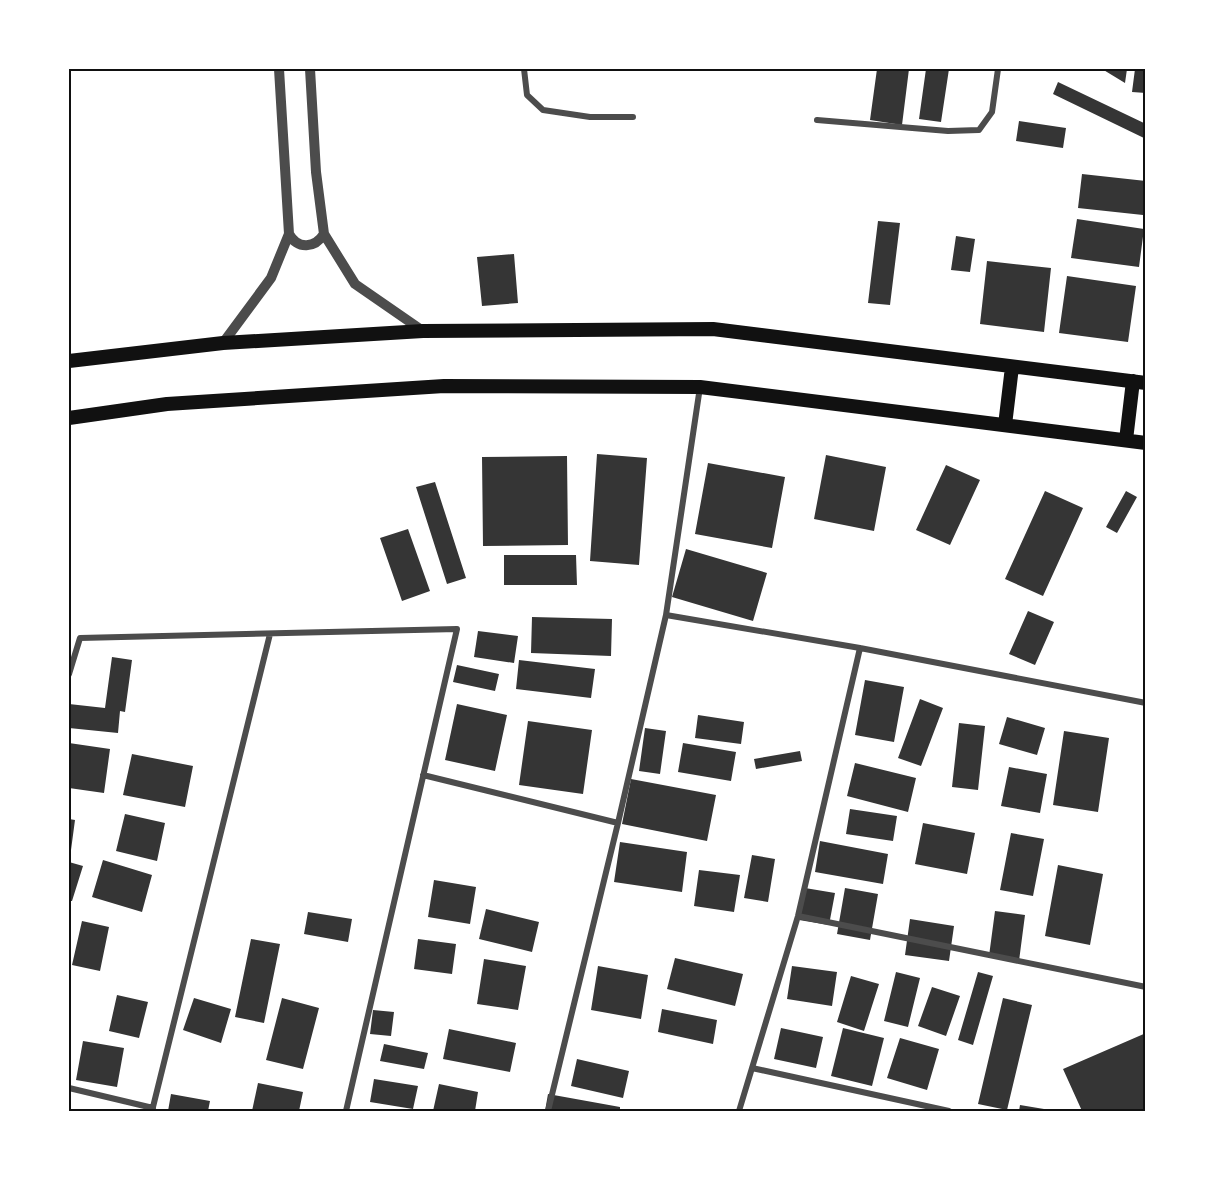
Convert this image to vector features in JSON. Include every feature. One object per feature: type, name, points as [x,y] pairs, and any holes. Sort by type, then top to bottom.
[{"type":"main road","points":[[69,361],[223,343],[423,331],[713,329],[1140,382],[1126,440]]},
{"type":"main road","points":[[1005,425],[1012,367]]},
{"type":"main road","points":[[69,418],[167,404],[444,386],[700,387],[1146,443]]},
{"type":"street","points":[[223,343],[271,278],[289,234],[279,69]]},
{"type":"street","points":[[310,69],[316,172],[324,234],[355,284],[423,331]]},
{"type":"street","points":[[524,69],[527,95],[543,110],[590,117],[633,117]]},
{"type":"street","points":[[817,120],[948,131],[979,130],[992,112],[998,69]]},
{"type":"street","points":[[289,234],[296,243],[307,246],[320,240],[324,234]]},
{"type":"street","points":[[548,1111],[666,615],[700,387]]},
{"type":"street","points":[[666,615],[860,648],[1146,703]]},
{"type":"street","points":[[69,674],[80,638],[457,629],[346,1111]]},
{"type":"street","points":[[69,1088],[152,1109],[270,634]]},
{"type":"street","points":[[739,1111],[798,916],[860,648]]},
{"type":"street","points":[[423,775],[618,823]]},
{"type":"street","points":[[798,916],[1146,987]]},
{"type":"street","points":[[753,1068],[949,1111]]},
{"type":"building","points":[[877,69],[909,69],[902,125],[870,120]]},
{"type":"building","points":[[926,69],[949,69],[941,122],[919,119]]},
{"type":"building","points":[[1102,69],[1127,69],[1125,83]]},
{"type":"building","points":[[1135,69],[1146,69],[1146,93],[1132,92]]},
{"type":"building","points":[[1058,82],[1146,124],[1146,139],[1053,94]]},
{"type":"building","points":[[1019,121],[1066,128],[1063,148],[1016,141]]},
{"type":"building","points":[[1082,174],[1146,181],[1143,215],[1078,208]]},
{"type":"building","points":[[1077,219],[1144,229],[1139,267],[1071,258]]},
{"type":"building","points":[[878,221],[900,223],[890,305],[868,303]]},
{"type":"building","points":[[956,236],[975,239],[970,272],[951,270]]},
{"type":"building","points":[[514,254],[518,303],[482,306],[477,257]]},
{"type":"building","points":[[987,261],[1051,268],[1044,332],[980,324]]},
{"type":"building","points":[[1067,276],[1136,286],[1128,342],[1059,333]]},
{"type":"building","points":[[597,454],[647,458],[639,565],[590,561]]},
{"type":"building","points":[[826,455],[886,467],[874,531],[814,519]]},
{"type":"building","points":[[567,456],[568,545],[483,546],[482,457]]},
{"type":"building","points":[[708,463],[785,477],[772,548],[695,534]]},
{"type":"building","points":[[946,465],[980,480],[950,545],[916,530]]},
{"type":"building","points":[[435,482],[466,578],[447,584],[416,487]]},
{"type":"building","points":[[1045,491],[1083,508],[1043,596],[1005,579]]},
{"type":"building","points":[[1126,491],[1137,497],[1117,533],[1106,527]]},
{"type":"building","points":[[408,529],[430,591],[402,601],[380,538]]},
{"type":"building","points":[[686,549],[767,573],[753,621],[672,597]]},
{"type":"building","points":[[504,555],[576,555],[577,585],[504,585]]},
{"type":"building","points":[[1028,611],[1054,622],[1035,665],[1009,654]]},
{"type":"building","points":[[532,617],[612,619],[611,656],[531,653]]},
{"type":"building","points":[[478,631],[518,636],[514,663],[474,657]]},
{"type":"building","points":[[112,657],[132,660],[125,712],[120,711],[118,733],[69,728],[69,704],[105,708]]},
{"type":"building","points":[[519,660],[595,669],[591,698],[516,689]]},
{"type":"building","points":[[457,665],[499,674],[495,691],[453,682]]},
{"type":"building","points":[[865,680],[904,687],[894,742],[855,735]]},
{"type":"building","points":[[920,699],[943,708],[921,766],[898,758]]},
{"type":"building","points":[[457,704],[507,715],[495,771],[445,760]]},
{"type":"building","points":[[698,715],[744,722],[741,744],[695,738]]},
{"type":"building","points":[[1007,717],[1045,728],[1037,755],[999,744]]},
{"type":"building","points":[[528,721],[592,730],[583,794],[519,785]]},
{"type":"building","points":[[959,723],[985,726],[978,790],[952,787]]},
{"type":"building","points":[[645,728],[666,731],[660,774],[639,771]]},
{"type":"building","points":[[1064,731],[1109,738],[1098,812],[1053,805]]},
{"type":"building","points":[[69,743],[110,749],[104,793],[69,788]]},
{"type":"building","points":[[683,743],[736,752],[731,781],[678,772]]},
{"type":"building","points":[[800,751],[802,761],[756,769],[754,759]]},
{"type":"building","points":[[132,754],[193,766],[185,807],[123,795]]},
{"type":"building","points":[[855,763],[916,778],[908,812],[847,796]]},
{"type":"building","points":[[1009,767],[1047,774],[1040,813],[1001,806]]},
{"type":"building","points":[[631,779],[716,795],[707,841],[622,824]]},
{"type":"building","points":[[850,809],[897,816],[893,841],[846,834]]},
{"type":"building","points":[[125,814],[165,823],[157,861],[116,851]]},
{"type":"building","points":[[69,819],[75,820],[71,850],[69,850]]},
{"type":"building","points":[[923,823],[975,833],[967,874],[915,864]]},
{"type":"building","points":[[1011,833],[1044,839],[1033,896],[1000,890]]},
{"type":"building","points":[[820,841],[888,854],[883,884],[815,872]]},
{"type":"building","points":[[620,842],[687,852],[682,892],[614,882]]},
{"type":"building","points":[[752,855],[775,859],[768,902],[744,898]]},
{"type":"building","points":[[103,860],[152,875],[142,912],[92,897]]},
{"type":"building","points":[[69,862],[83,866],[72,901],[69,901]]},
{"type":"building","points":[[1058,865],[1103,874],[1090,945],[1045,936]]},
{"type":"building","points":[[699,870],[740,875],[734,912],[694,906]]},
{"type":"building","points":[[434,880],[476,887],[470,924],[428,917]]},
{"type":"building","points":[[805,888],[835,893],[829,925],[799,920]]},
{"type":"building","points":[[845,888],[878,894],[870,940],[837,934]]},
{"type":"building","points":[[486,909],[539,922],[532,952],[479,939]]},
{"type":"building","points":[[995,911],[1025,915],[1019,961],[989,956]]},
{"type":"building","points":[[308,912],[352,919],[348,942],[304,934]]},
{"type":"building","points":[[910,919],[954,926],[949,961],[905,955]]},
{"type":"building","points":[[82,921],[109,927],[100,971],[72,965]]},
{"type":"building","points":[[251,939],[280,944],[264,1023],[235,1017]]},
{"type":"building","points":[[418,939],[456,944],[452,974],[414,969]]},
{"type":"building","points":[[675,958],[743,974],[735,1006],[667,989]]},
{"type":"building","points":[[484,959],[526,966],[518,1010],[477,1004]]},
{"type":"building","points":[[598,966],[648,975],[641,1019],[591,1010]]},
{"type":"building","points":[[792,966],[837,972],[832,1006],[787,999]]},
{"type":"building","points":[[896,972],[920,978],[908,1027],[884,1021]]},
{"type":"building","points":[[978,972],[993,976],[973,1045],[958,1040]]},
{"type":"building","points":[[851,976],[879,984],[864,1031],[837,1022]]},
{"type":"building","points":[[932,987],[960,996],[946,1036],[918,1026]]},
{"type":"building","points":[[117,995],[148,1002],[139,1038],[109,1031]]},
{"type":"building","points":[[194,998],[231,1009],[221,1043],[183,1030]]},
{"type":"building","points":[[282,998],[319,1008],[303,1069],[266,1060]]},
{"type":"building","points":[[1003,998],[1032,1005],[1007,1110],[978,1104]]},
{"type":"building","points":[[662,1009],[717,1020],[713,1044],[658,1032]]},
{"type":"building","points":[[373,1010],[394,1012],[391,1036],[370,1034]]},
{"type":"building","points":[[781,1028],[823,1037],[816,1068],[774,1059]]},
{"type":"building","points":[[843,1028],[884,1038],[872,1086],[831,1076]]},
{"type":"building","points":[[449,1029],[516,1043],[510,1072],[443,1059]]},
{"type":"building","points":[[1146,1033],[1146,1111],[1082,1111],[1063,1069]]},
{"type":"building","points":[[900,1038],[939,1049],[927,1090],[887,1078]]},
{"type":"building","points":[[83,1041],[124,1048],[117,1087],[76,1080]]},
{"type":"building","points":[[384,1044],[428,1053],[424,1069],[380,1061]]},
{"type":"building","points":[[577,1059],[629,1071],[623,1098],[571,1086]]},
{"type":"building","points":[[374,1079],[418,1086],[413,1109],[370,1102]]},
{"type":"building","points":[[258,1083],[303,1092],[299,1111],[252,1111]]},
{"type":"building","points":[[439,1084],[478,1092],[475,1111],[433,1111]]},
{"type":"building","points":[[171,1094],[210,1101],[208,1111],[168,1111]]},
{"type":"building","points":[[548,1094],[620,1107],[620,1111],[545,1111]]},
{"type":"building","points":[[1020,1105],[1050,1110],[1050,1111],[1019,1111]]}]
